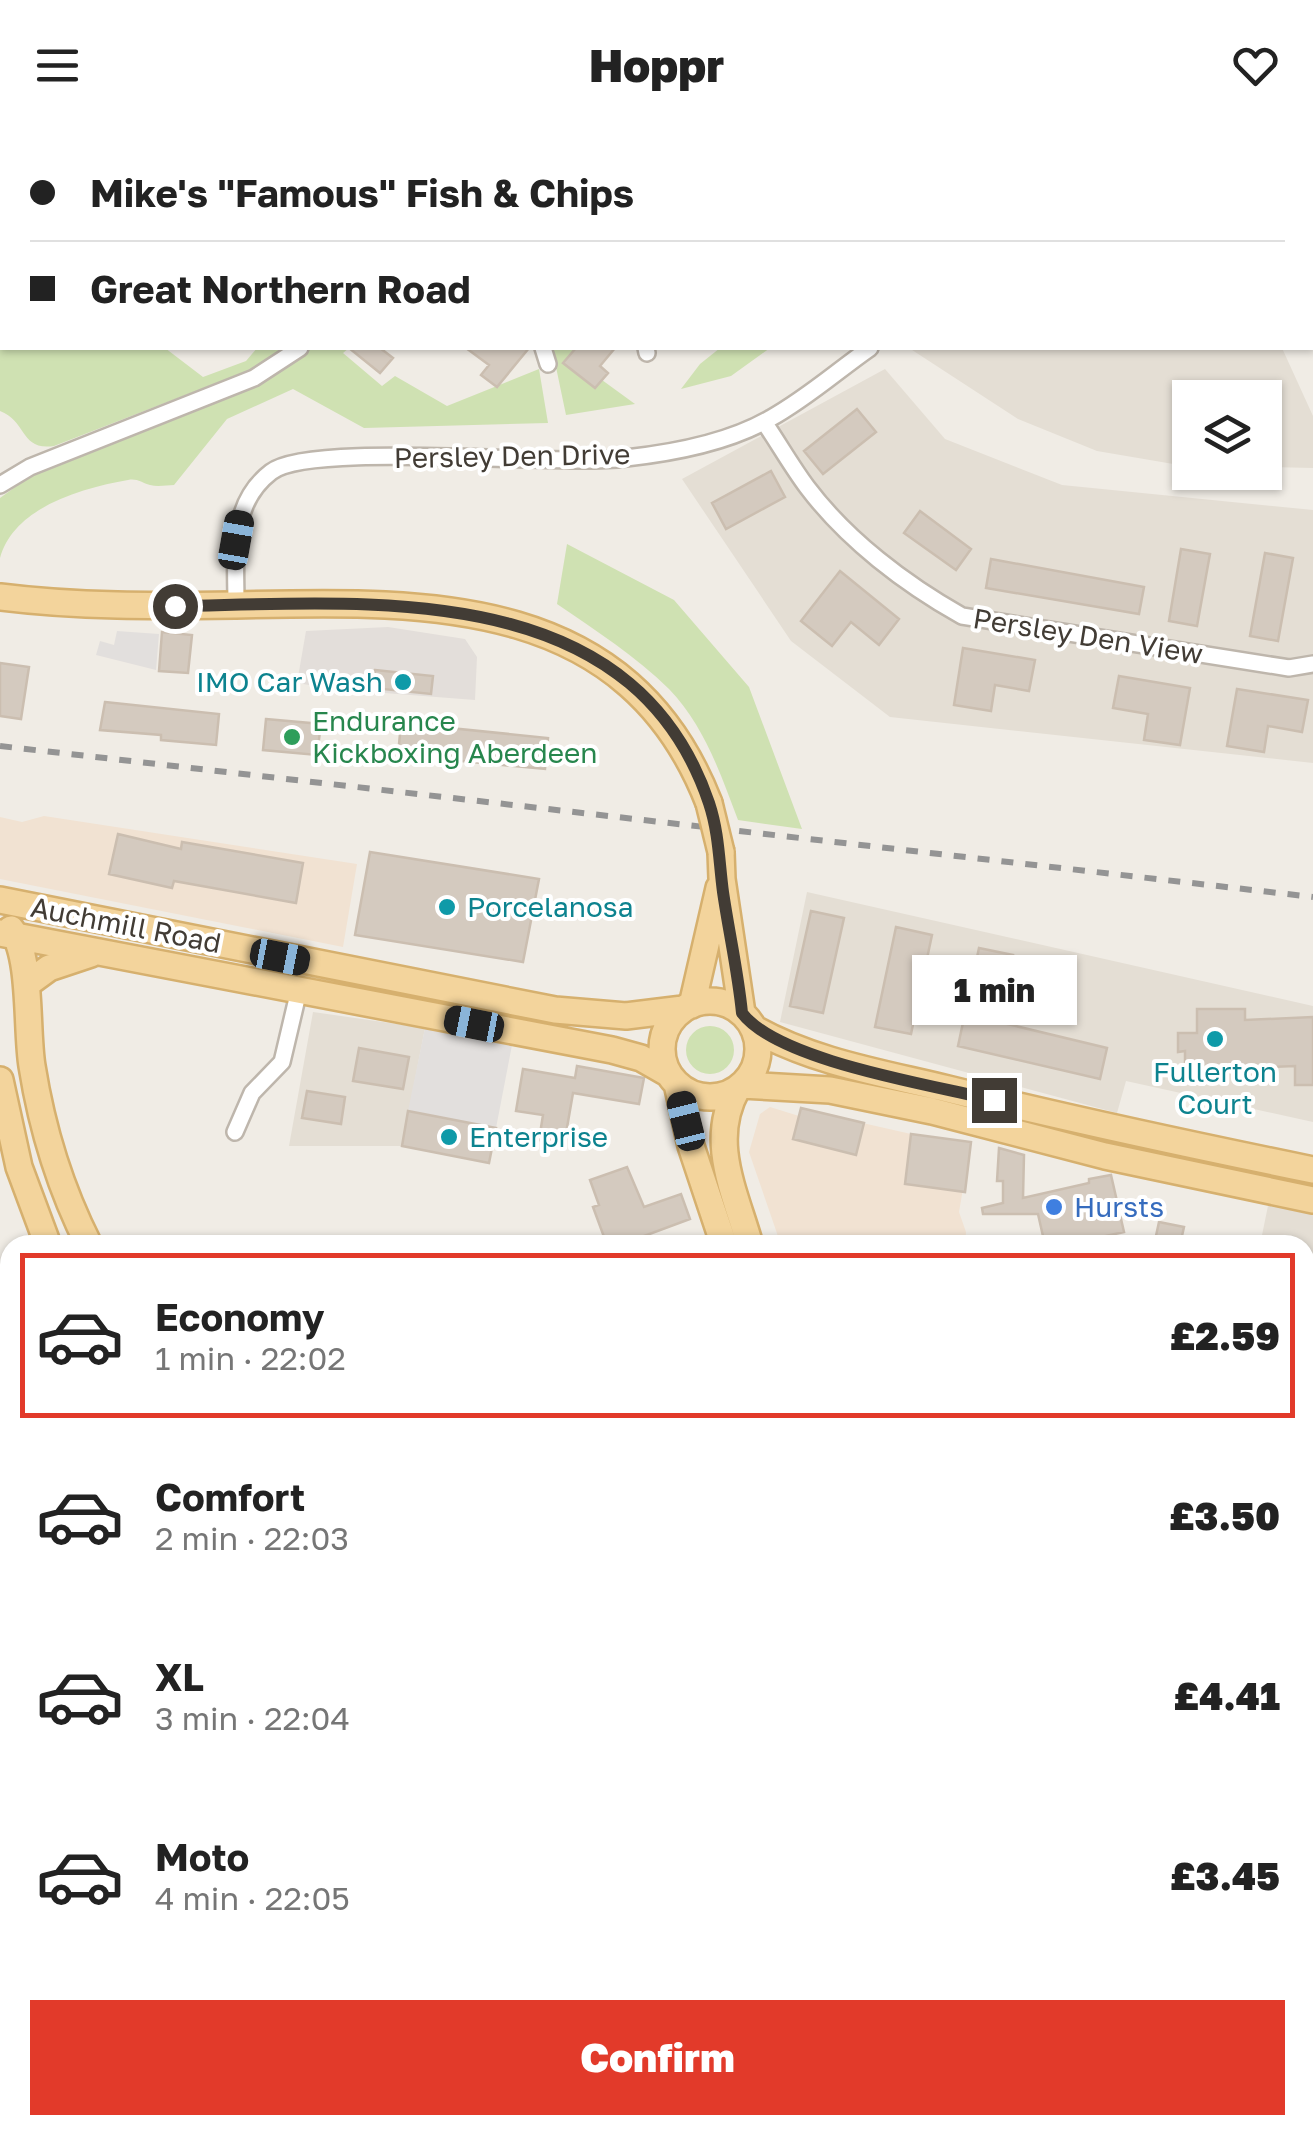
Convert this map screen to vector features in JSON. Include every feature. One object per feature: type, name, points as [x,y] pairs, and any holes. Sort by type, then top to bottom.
[{"type":"main road","points":[[0,597],[60,605],[395,604],[476,614],[569,644],[609,670],[656,710],[683,750],[709,803],[721,852],[722,879],[747,1020],[758,1042],[752,1072],[726,1109],[723,1147],[747,1235]]},
{"type":"main road","points":[[721,1235],[662,1054],[671,1022],[687,1007],[722,879]]},
{"type":"main road","name":"Auchmill Road","points":[[0,900],[594,1015],[626,1016],[687,1007]]},
{"type":"main road","points":[[0,918],[27,984],[28,1042],[42,1122],[60,1182],[84,1235]]},
{"type":"main road","points":[[9,935],[612,1050],[642,1058],[690,1093],[722,1095],[739,1087],[830,1090],[1105,1156],[1313,1200]]},
{"type":"main road","points":[[27,984],[48,968],[95,952]]},
{"type":"main road","points":[[687,1007],[718,1002],[800,1052],[847,1065],[1313,1170]]},
{"type":"main road","points":[[0,1080],[19,1167],[44,1235]]},
{"type":"street","points":[[0,486],[30,467],[254,378],[297,350]]},
{"type":"street","points":[[544,350],[548,364]]},
{"type":"street","name":"Persley Den Drive","points":[[236,605],[236,540],[241,514],[250,495],[270,472],[285,464],[372,458],[624,458],[704,443],[764,422],[867,350]]},
{"type":"street","name":"Persley Den View","points":[[764,422],[809,490],[860,542],[915,589],[962,616],[1288,668],[1313,664]]},
{"type":"street","points":[[235,1132],[252,1093],[282,1062],[300,990]]},
{"type":"shaded area","points":[[912,350],[1283,350],[1313,416],[1313,468],[1282,467],[1282,380],[1172,380],[1172,464],[1097,451],[1018,419]]},
{"type":"shaded area","points":[[885,369],[945,439],[1062,485],[1313,510],[1313,763],[890,717],[791,641],[682,479]]},
{"type":"shaded area","name":"IMO Car Wash","points":[[388,627],[465,639],[477,657],[475,700],[297,683],[306,631]]},
{"type":"shaded area","points":[[117,631],[159,634],[156,670],[96,655],[100,641],[114,645]]},
{"type":"shaded area","points":[[44,816],[357,864],[343,947],[0,879],[0,817],[22,822]]},
{"type":"shaded area","points":[[807,892],[1313,1006],[1313,1122],[1126,1081],[1117,1113],[780,1022]]},
{"type":"shaded area","points":[[313,1012],[425,1028],[402,1146],[289,1146]]},
{"type":"shaded area","points":[[425,1028],[512,1045],[496,1128],[408,1111]]},
{"type":"shaded area","points":[[770,1107],[799,1116],[801,1109],[911,1134],[971,1142],[959,1212],[966,1235],[778,1235],[749,1152],[760,1114]]},
{"type":"shaded area","points":[[1271,1191],[1313,1200],[1313,1235],[1262,1235]]},
{"type":"green space","points":[[0,350],[168,350],[203,377],[246,361],[255,350],[279,350],[250,370],[54,446],[35,444],[15,421],[0,411]]},
{"type":"green space","points":[[309,350],[347,350],[343,353],[382,386],[395,376],[447,406],[539,369],[548,423],[364,428],[293,389],[227,419],[174,485],[153,486],[131,480],[71,495],[19,525],[0,558],[0,498],[33,474],[258,386]]},
{"type":"green space","points":[[552,350],[574,350],[564,363],[595,388],[602,380],[635,404],[566,415]]},
{"type":"green space","points":[[718,350],[767,350],[731,376],[681,389],[700,364]]},
{"type":"green space","points":[[567,544],[674,600],[749,687],[802,829],[738,820],[710,751],[681,703],[643,666],[557,604]]},
{"type":"green space","points":[[710,1026],[727,1033],[734,1050],[727,1067],[710,1074],[693,1067],[686,1050],[693,1033]]},
{"type":"building","points":[[351,350],[383,350],[393,358],[380,373]]},
{"type":"building","points":[[469,350],[527,350],[497,387],[481,375],[489,365]]},
{"type":"building","points":[[574,350],[613,350],[600,366],[608,373],[595,388],[563,363]]},
{"type":"building","points":[[857,409],[876,432],[823,474],[804,451]]},
{"type":"building","points":[[771,471],[785,497],[726,529],[712,503]]},
{"type":"building","points":[[920,511],[971,549],[956,570],[904,533]]},
{"type":"building","points":[[1181,549],[1210,554],[1197,626],[1169,621]]},
{"type":"building","points":[[1265,553],[1293,558],[1278,641],[1250,636]]},
{"type":"building","points":[[991,559],[1144,587],[1139,614],[986,588]]},
{"type":"building","points":[[840,571],[899,619],[879,645],[851,622],[832,646],[801,621]]},
{"type":"building","points":[[162,632],[192,635],[188,673],[159,671]]},
{"type":"building","points":[[963,648],[1035,660],[1029,691],[995,685],[991,711],[954,705]]},
{"type":"building","points":[[0,663],[29,667],[21,719],[0,716]]},
{"type":"building","name":"IMO Car Wash","points":[[375,670],[433,676],[431,694],[373,688]]},
{"type":"building","points":[[1119,676],[1190,688],[1180,745],[1144,740],[1148,714],[1113,708]]},
{"type":"building","points":[[1237,689],[1308,700],[1302,732],[1268,726],[1264,752],[1227,746]]},
{"type":"building","points":[[105,702],[219,714],[216,745],[100,730]]},
{"type":"building","name":"Endurance Kickboxing Aberdeen","points":[[266,719],[321,724],[317,755],[263,750]]},
{"type":"building","points":[[401,723],[548,738],[545,769],[398,755]]},
{"type":"building","points":[[118,834],[181,849],[182,842],[303,863],[296,903],[174,881],[172,888],[109,874]]},
{"type":"building","name":"Porcelanosa","points":[[370,852],[539,879],[523,962],[355,935]]},
{"type":"building","points":[[811,911],[844,918],[823,1013],[790,1006]]},
{"type":"building","points":[[896,927],[932,935],[911,1034],[875,1027]]},
{"type":"building","points":[[979,948],[1013,955],[999,1022],[1107,1048],[1100,1079],[958,1046]]},
{"type":"building","points":[[1197,1009],[1245,1009],[1245,1020],[1313,1017],[1313,1085],[1295,1085],[1295,1066],[1185,1070],[1185,1051],[1178,1052],[1178,1033],[1197,1033]]},
{"type":"building","points":[[359,1048],[409,1057],[403,1089],[353,1081]]},
{"type":"building","points":[[577,1066],[644,1078],[639,1104],[573,1093],[564,1145],[539,1140],[543,1115],[516,1111],[523,1069],[575,1078]]},
{"type":"building","points":[[307,1091],[345,1097],[341,1124],[302,1118]]},
{"type":"building","points":[[801,1108],[864,1123],[856,1155],[793,1139]]},
{"type":"building","name":"Enterprise","points":[[408,1111],[496,1128],[489,1163],[402,1146]]},
{"type":"building","points":[[911,1134],[971,1142],[965,1192],[905,1184]]},
{"type":"building","points":[[999,1148],[1024,1155],[1023,1198],[1111,1175],[1124,1232],[1043,1235],[1038,1214],[983,1214],[982,1208],[1003,1203],[1003,1181],[997,1181]]},
{"type":"building","points":[[627,1167],[644,1207],[681,1194],[690,1219],[647,1235],[603,1235],[593,1207],[599,1205],[590,1180]]},
{"type":"building","points":[[1159,1222],[1184,1227],[1182,1235],[1156,1235]]},
{"type":"railway","points":[[0,746],[1313,897]]},
{"type":"place","name":"IMO Car Wash","points":[[403,682]]},
{"type":"place","name":"Endurance Kickboxing Aberdeen","points":[[292,737]]},
{"type":"place","name":"Porcelanosa","points":[[447,907]]},
{"type":"place","name":"Fullerton Court","points":[[1215,1039]]},
{"type":"place","name":"Enterprise","points":[[449,1137]]},
{"type":"place","name":"Hursts","points":[[1054,1207]]},
{"type":"route","points":[[175,606],[395,604],[506,620],[569,644],[619,676],[656,710],[704,790],[721,852],[742,1013],[753,1028],[800,1052],[994,1100]]}]
